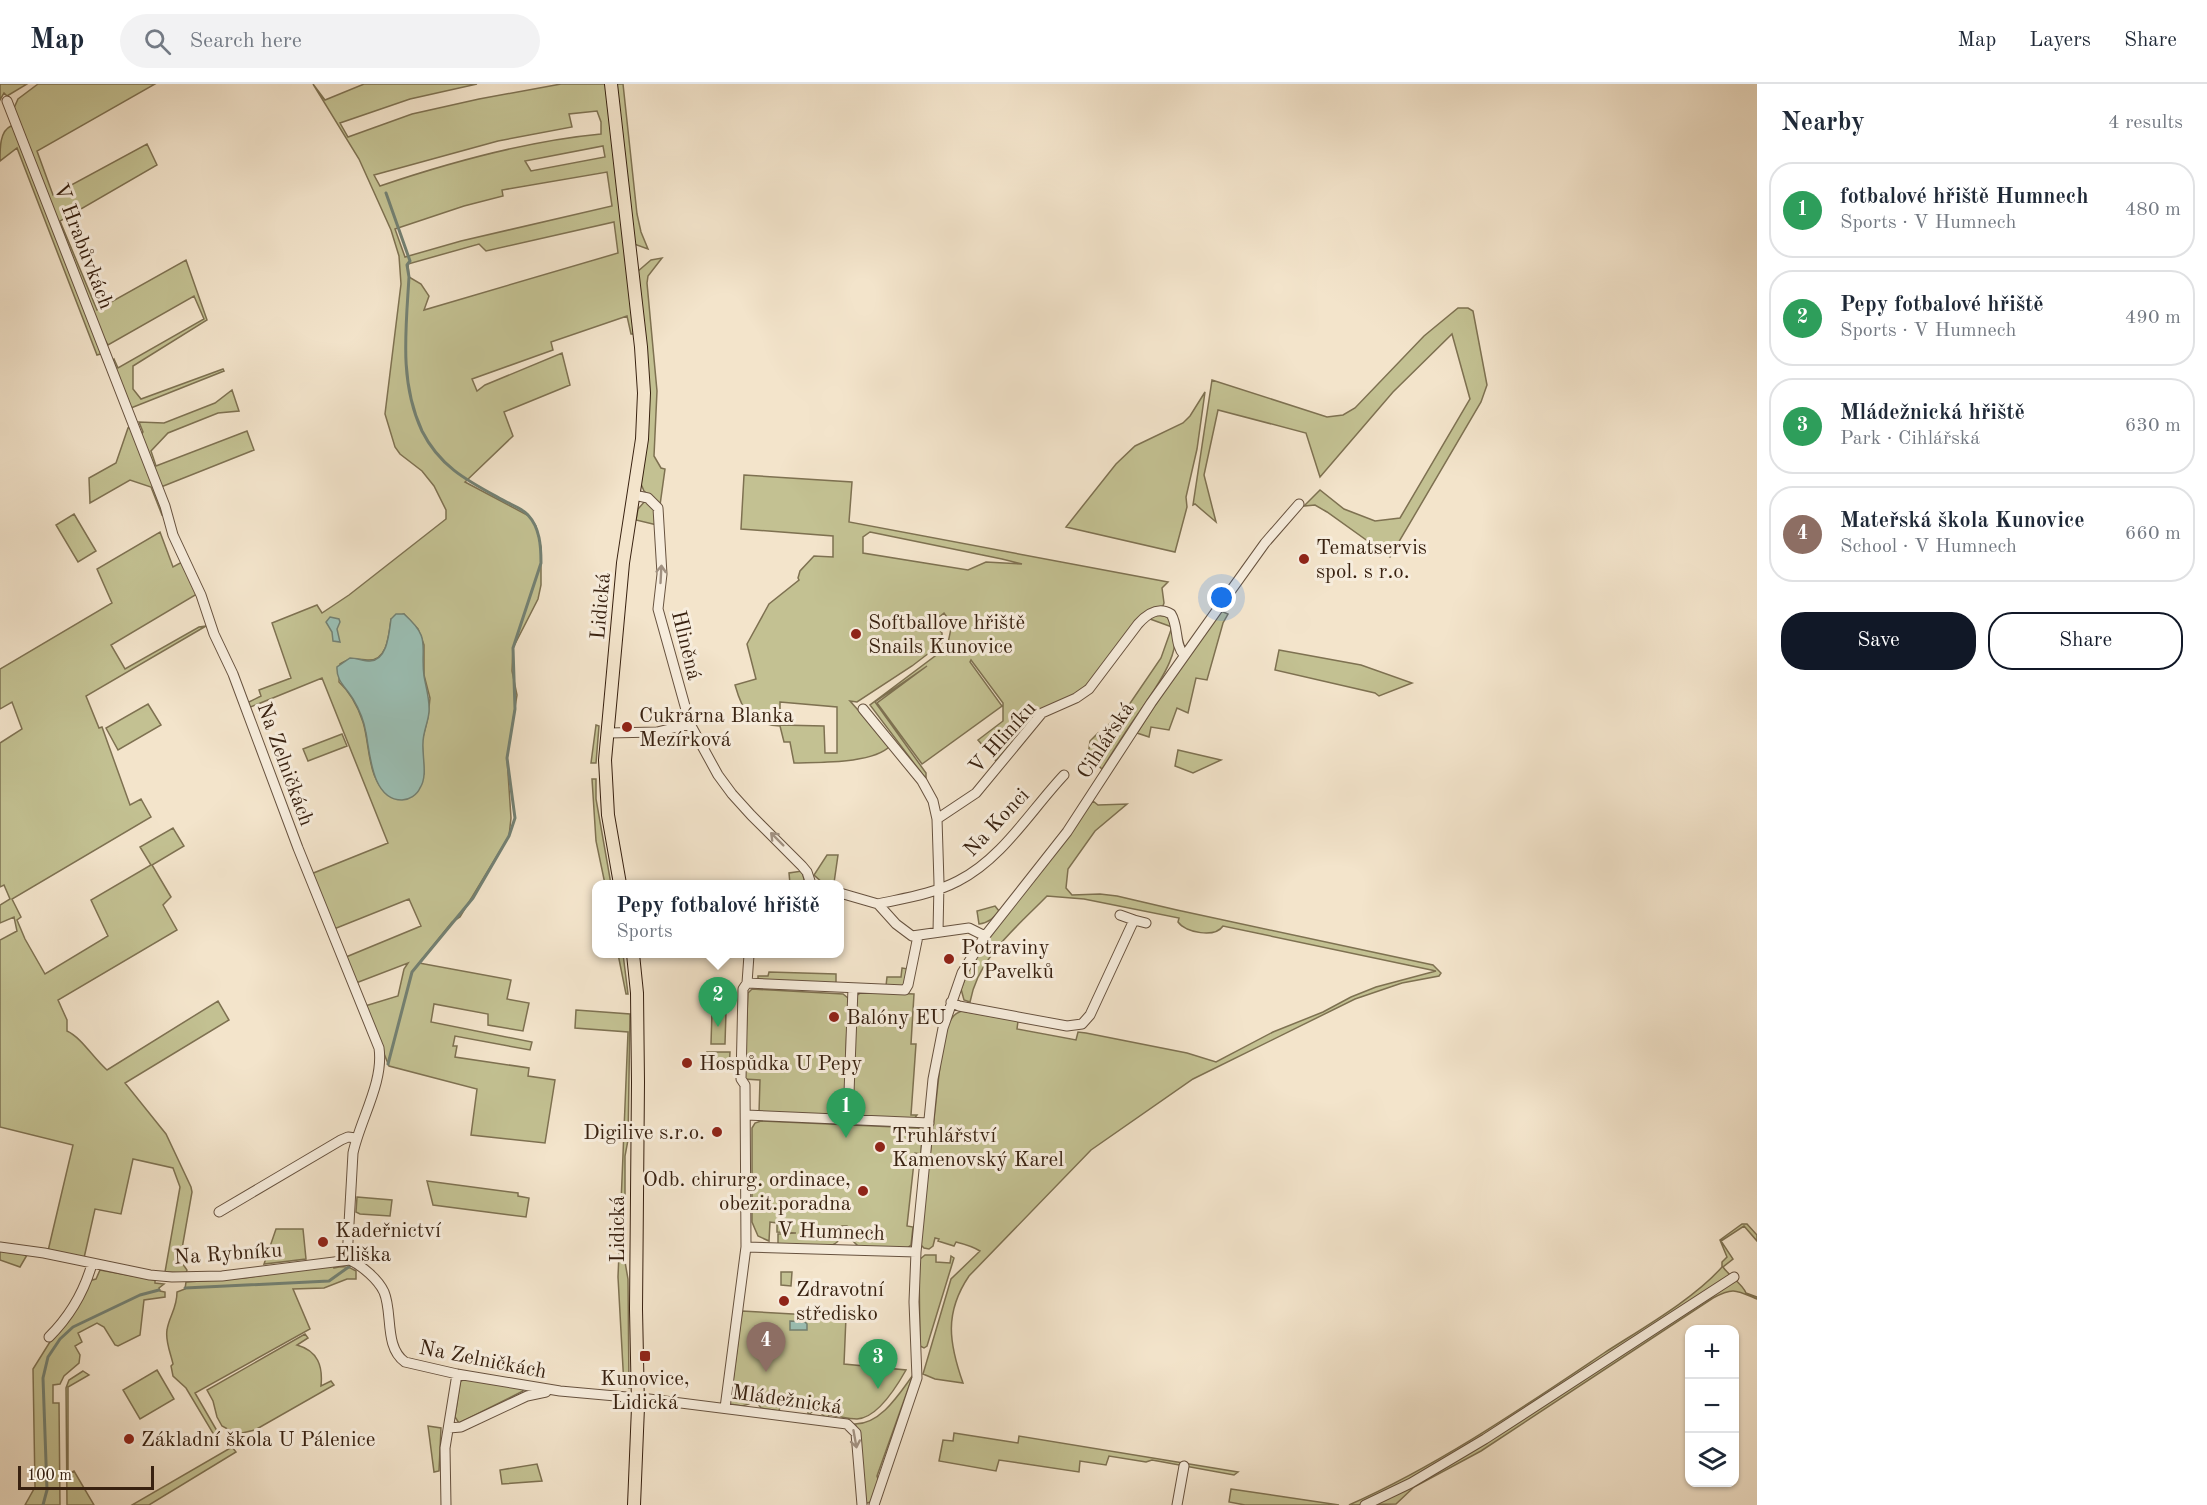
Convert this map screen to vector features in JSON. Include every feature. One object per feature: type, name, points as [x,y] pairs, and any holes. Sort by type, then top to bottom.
[{"type":"main road","name":"Lidická","points":[[611,84],[639,331],[644,409],[623,563],[608,733],[606,793],[619,880]]},
{"type":"main road","name":"Lidická","points":[[633,958],[638,1018],[636,1309],[638,1398],[634,1505]]},
{"type":"street","name":"V Hrabůvkách","points":[[7,101],[126,405]]},
{"type":"street","name":"Na Zelničkách","points":[[126,405],[165,506],[173,535],[201,595],[214,634],[233,674],[302,858],[377,1043],[380,1069],[356,1138],[352,1169],[353,1262],[378,1282],[385,1293],[394,1349],[400,1358],[409,1364],[457,1374],[560,1391],[638,1398]]},
{"type":"street","name":"Hliněná","points":[[634,495],[648,498],[658,508],[662,570],[658,609],[690,724],[718,775],[744,808],[802,866],[810,880]]},
{"type":"street","name":"Cihlářská","points":[[874,1505],[917,1378],[914,1302],[916,1252],[929,1123],[938,1048],[951,1002],[966,965],[985,936],[1067,832],[1184,655],[1258,552],[1299,504]]},
{"type":"street","name":"V Hliníku","points":[[938,819],[976,793],[1042,713],[1076,698],[1089,689],[1143,619],[1155,611],[1168,612],[1174,620],[1179,649],[1184,655]]},
{"type":"street","points":[[863,709],[925,785],[933,801],[938,819],[938,932]]},
{"type":"street","points":[[608,733],[657,732],[690,724]]},
{"type":"street","name":"Na Konci","points":[[878,904],[939,889],[965,877],[987,861],[1064,775]]},
{"type":"street","points":[[844,894],[878,904],[902,930],[910,935],[918,936],[970,928],[985,936]]},
{"type":"street","points":[[1120,915],[1146,923]]},
{"type":"street","points":[[951,1002],[959,1006],[1067,1026],[1079,1025],[1092,1012],[1134,920]]},
{"type":"street","points":[[747,983],[906,989],[918,936]]},
{"type":"street","name":"V Humnech","points":[[725,1408],[746,1246],[746,1115],[745,1085],[741,1079],[741,1062],[743,989],[747,983],[749,958]]},
{"type":"street","points":[[848,1119],[853,988]]},
{"type":"street","points":[[746,1115],[929,1123]]},
{"type":"street","points":[[225,1211],[339,1141],[348,1137],[356,1138]]},
{"type":"street","name":"V Humnech","points":[[746,1246],[916,1252]]},
{"type":"street","name":"Na Rybníku","points":[[0,1247],[44,1253],[150,1275],[209,1277],[353,1262]]},
{"type":"street","points":[[49,1337],[69,1316],[92,1264]]},
{"type":"street","points":[[1365,1505],[1410,1483],[1485,1439],[1734,1277]]},
{"type":"street","points":[[446,1505],[444,1464],[457,1374]]},
{"type":"street","points":[[449,1428],[461,1427],[532,1394],[560,1391]]},
{"type":"street","name":"Mládežnická","points":[[638,1398],[847,1424],[856,1433],[862,1505]]},
{"type":"street","points":[[1177,1505],[1184,1466]]},
{"type":"shaded area","points":[[0,84],[27,84],[7,96],[4,93],[0,100]]},
{"type":"shaded area","points":[[38,84],[155,84],[37,151],[53,195],[147,144],[157,165],[60,221],[97,310],[186,260],[207,320],[133,366],[133,389],[141,399],[223,369],[224,371],[131,408],[112,361],[114,359],[118,368],[204,319],[194,296],[108,345],[99,329],[14,108],[18,99]]},
{"type":"shaded area","points":[[313,84],[325,100],[364,84],[477,84],[410,99],[340,123],[348,137],[412,114],[479,99],[561,84],[606,84],[634,334],[631,334],[627,316],[551,342],[553,350],[472,379],[477,391],[485,385],[562,353],[570,385],[504,412],[513,436],[465,482],[529,516],[536,526],[541,547],[541,585],[538,599],[513,648],[512,671],[517,695],[507,758],[511,818],[509,836],[460,917],[452,922],[419,963],[511,980],[507,999],[529,1003],[523,1031],[488,1025],[488,1014],[434,1004],[431,1022],[532,1042],[530,1050],[455,1036],[453,1046],[457,1046],[455,1057],[529,1068],[528,1076],[555,1080],[545,1143],[471,1135],[477,1089],[389,1066],[365,1006],[398,996],[404,969],[408,963],[356,983],[346,957],[421,926],[409,899],[334,929],[311,874],[388,843],[322,678],[248,708],[247,703],[261,696],[259,690],[291,678],[272,623],[317,605],[322,613],[349,595],[446,519],[446,510],[434,486],[422,471],[400,454],[395,447],[385,414],[401,284],[399,256],[391,230],[359,159]],"holes":[[[597,111],[601,122],[601,134],[517,147],[380,186],[374,175],[498,141],[572,127],[569,114]],[[603,146],[605,157],[531,171],[525,161]],[[607,172],[612,206],[461,241],[405,257],[395,229],[464,206],[503,196],[502,190]],[[614,222],[618,253],[424,310],[429,296],[421,284],[409,277],[408,264],[479,244],[486,251]],[[404,614],[418,629],[424,645],[424,675],[430,698],[422,741],[424,774],[393,798],[378,783],[371,764],[361,716],[351,696],[339,682],[340,664],[350,659],[374,659],[383,652],[391,619]]]},
{"type":"shaded area","points":[[615,84],[623,84],[637,214],[648,249],[634,244]]},
{"type":"shaded area","points":[[11,126],[15,128],[104,353],[97,355],[17,148],[0,161],[3,136],[7,128]]},
{"type":"shaded area","points":[[662,258],[648,276],[647,283],[657,391],[654,456],[661,468],[665,469],[660,505],[644,491],[641,484],[637,272],[651,260]]},
{"type":"shaded area","points":[[1458,308],[1468,308],[1473,311],[1487,385],[1481,402],[1390,557],[1327,512],[1315,505],[1304,506],[1320,490],[1344,509],[1375,521],[1400,518],[1470,399],[1452,334],[1393,392],[1320,477],[1306,433],[1218,410],[1204,475],[1216,522],[1195,504],[1193,505],[1212,380],[1327,417],[1343,415],[1355,408],[1424,336]]},
{"type":"shaded area","points":[[232,390],[239,411],[218,413],[168,433],[151,451],[156,466],[247,431],[254,450],[161,487],[141,435],[143,432],[139,422],[164,423],[215,403]]},
{"type":"shaded area","points":[[1205,392],[1197,449],[1186,497],[1187,507],[1175,552],[1066,527],[1116,464],[1135,446],[1183,423]]},
{"type":"shaded area","points":[[132,427],[164,514],[162,515],[151,487],[130,480],[90,503],[89,478],[116,463],[128,428]]},
{"type":"shaded area","points":[[744,475],[852,482],[849,522],[1168,582],[1162,588],[1163,606],[1144,614],[1096,676],[1066,700],[1038,711],[996,761],[978,740],[1003,721],[1003,703],[971,660],[970,662],[1002,706],[922,764],[877,703],[927,666],[875,702],[926,773],[926,779],[870,705],[943,650],[948,643],[952,624],[944,613],[933,622],[942,633],[942,643],[857,702],[850,701],[890,746],[882,752],[858,759],[794,763],[790,742],[784,742],[780,726],[761,723],[749,715],[741,703],[735,685],[756,679],[747,644],[769,604],[799,580],[800,571],[814,556],[833,557],[833,536],[741,529]],"holes":[[[870,532],[1002,559],[1022,564],[986,562],[968,570],[863,553],[863,537]],[[780,702],[837,707],[837,753],[825,753],[824,726],[780,725]]]},
{"type":"shaded area","points":[[645,501],[655,510],[657,525],[636,520],[638,509]]},
{"type":"shaded area","points":[[74,514],[96,551],[78,562],[56,525]]},
{"type":"shaded area","points":[[160,532],[173,567],[182,562],[197,594],[111,645],[125,669],[199,627],[206,626],[86,696],[99,728],[102,727],[130,805],[141,799],[151,817],[12,899],[21,917],[17,920],[25,939],[45,974],[108,936],[91,900],[151,865],[140,847],[173,828],[184,846],[152,865],[171,897],[163,905],[177,930],[58,1000],[67,1020],[67,1031],[78,1038],[107,1070],[218,1001],[229,1020],[125,1083],[166,1134],[191,1187],[180,1260],[187,1270],[186,1273],[165,1272],[180,1187],[173,1168],[133,1159],[121,1214],[95,1209],[84,1258],[48,1251],[73,1145],[0,1127],[0,940],[17,931],[14,917],[0,923],[0,905],[10,899],[4,885],[0,887],[0,743],[22,729],[12,702],[0,709],[0,669],[112,603],[97,569]]},
{"type":"shaded area","points":[[1221,611],[1228,614],[1223,623],[1207,680],[1196,678],[1188,713],[1177,708],[1169,730],[1151,727],[1149,737],[1137,733],[1178,670]]},
{"type":"shaded area","points":[[1151,616],[1168,617],[1174,629],[1175,642],[1172,656],[1157,685],[1102,769],[1088,756],[1090,741],[1114,719],[1118,721],[1161,658],[1172,627],[1150,619]]},
{"type":"shaded area","points":[[1279,650],[1361,665],[1412,683],[1379,696],[1375,693],[1275,670]]},
{"type":"shaded area","points":[[148,704],[161,725],[118,750],[106,728]]},
{"type":"shaded area","points":[[596,725],[599,726],[596,763],[591,763]]},
{"type":"shaded area","points":[[342,734],[347,746],[308,761],[303,749]]},
{"type":"shaded area","points":[[1178,750],[1221,760],[1193,773],[1175,766]]},
{"type":"shaded area","points":[[592,779],[596,779],[596,799],[610,880],[604,880],[596,841]]},
{"type":"shaded area","points":[[1093,801],[1098,805],[1127,804],[1095,831],[1068,869],[1066,888],[1072,895],[1117,896],[1433,965],[1441,973],[1439,976],[1402,983],[1355,999],[1193,1079],[1091,1150],[969,1276],[956,1303],[951,1328],[955,1355],[963,1383],[935,1379],[923,1374],[951,1279],[980,1251],[956,1242],[954,1246],[935,1238],[933,1246],[929,1249],[920,1244],[942,1048],[950,1021],[957,1013],[962,1011],[1018,1021],[1017,1029],[1076,1040],[1078,1032],[1086,1033],[1187,1053],[1216,1062],[1273,1032],[1323,1012],[1351,997],[1376,987],[1436,971],[1223,926],[1214,932],[1200,933],[1182,926],[1178,922],[1179,918],[1084,899],[1047,896],[1000,944],[981,971],[970,1002],[964,1000],[961,989],[972,962]]},
{"type":"shaded area","points":[[827,855],[838,855],[834,880],[820,880],[814,875]]},
{"type":"shaded area","points":[[802,871],[804,880],[790,880],[789,873]]},
{"type":"shaded area","points":[[995,906],[999,911],[997,914],[979,924],[977,911]]},
{"type":"shaded area","points":[[619,958],[624,958],[628,994],[626,994]]},
{"type":"shaded area","points":[[902,968],[908,969],[906,982],[902,986],[886,986],[887,977],[901,977]]},
{"type":"shaded area","points":[[769,972],[836,974],[836,985],[758,980],[758,976],[768,976]]},
{"type":"shaded area","points":[[752,989],[843,994],[848,998],[844,1112],[841,1116],[759,1113],[760,1080],[744,1079],[748,993]]},
{"type":"shaded area","points":[[862,992],[914,994],[911,1044],[916,1044],[911,1115],[917,1115],[914,1119],[871,1118],[851,1109],[856,996]]},
{"type":"shaded area","points":[[576,1010],[630,1014],[628,1140],[625,1156],[625,1262],[628,1279],[629,1388],[624,1386],[618,1277],[628,1032],[575,1028]]},
{"type":"shaded area","points":[[712,1011],[726,1011],[725,1044],[711,1044]]},
{"type":"shaded area","points":[[707,1052],[730,1052],[729,1070],[712,1070],[712,1060],[707,1059]]},
{"type":"shaded area","points":[[761,1121],[918,1128],[922,1132],[921,1154],[915,1153],[907,1226],[913,1227],[911,1245],[906,1249],[860,1248],[850,1238],[847,1226],[842,1226],[840,1239],[829,1246],[778,1244],[778,1234],[796,1233],[777,1232],[777,1223],[770,1222],[769,1241],[758,1236],[752,1222],[752,1128],[755,1123]]},
{"type":"shaded area","points":[[427,1181],[518,1193],[518,1196],[529,1198],[526,1217],[433,1205]]},
{"type":"shaded area","points":[[357,1197],[392,1200],[390,1216],[356,1212]]},
{"type":"shaded area","points":[[1742,1224],[1747,1224],[1757,1235],[1757,1241],[1744,1226],[1721,1241],[1733,1259],[1723,1267],[1746,1293],[1757,1299],[1735,1291],[1713,1298],[1481,1451],[1414,1487],[1396,1504],[1349,1505],[1415,1472],[1480,1435],[1682,1302],[1722,1267],[1722,1262],[1727,1257],[1720,1240]]},
{"type":"shaded area","points":[[276,1229],[303,1229],[306,1259],[264,1264]]},
{"type":"shaded area","points":[[0,1251],[27,1255],[20,1267],[0,1260]]},
{"type":"shaded area","points":[[925,1255],[936,1255],[936,1262],[950,1263],[951,1256],[954,1258],[927,1346],[924,1348],[920,1346],[919,1260]]},
{"type":"shaded area","points":[[333,1265],[334,1268],[345,1267],[356,1271],[356,1279],[347,1279],[324,1288],[293,1289],[310,1329],[195,1393],[220,1436],[217,1440],[186,1388],[173,1376],[167,1334],[177,1292],[185,1289],[186,1282],[244,1278]]},
{"type":"shaded area","points":[[100,1270],[155,1280],[155,1283],[164,1284],[159,1288],[160,1291],[165,1292],[165,1297],[144,1300],[140,1335],[118,1346],[115,1345],[104,1327],[97,1323],[78,1333],[82,1342],[75,1346],[80,1355],[79,1363],[64,1376],[60,1384],[53,1385],[53,1403],[59,1403],[60,1505],[25,1505],[35,1487],[33,1369],[88,1281],[96,1279]]},
{"type":"shaded area","points":[[781,1272],[792,1272],[791,1286],[781,1285]]},
{"type":"shaded area","points":[[742,1311],[846,1317],[844,1364],[906,1370],[879,1407],[872,1413],[857,1419],[829,1415],[828,1418],[825,1417],[821,1413],[821,1406],[816,1405],[808,1415],[808,1406],[781,1403],[779,1411],[761,1408],[758,1404],[758,1395],[752,1394],[749,1404],[742,1406],[730,1404]]},
{"type":"shaded area","points":[[305,1334],[308,1338],[297,1345],[310,1351],[318,1360],[321,1386],[331,1381],[334,1385],[255,1430],[242,1433],[233,1432],[222,1426],[207,1390]]},
{"type":"shaded area","points":[[157,1370],[174,1399],[140,1419],[123,1390]]},
{"type":"shaded area","points":[[83,1371],[89,1375],[68,1387],[68,1474],[74,1471],[94,1505],[67,1505],[66,1388],[69,1380]]},
{"type":"shaded area","points":[[913,1375],[877,1476],[879,1482],[871,1502],[864,1502],[858,1430],[855,1424],[864,1423],[881,1414]]},
{"type":"shaded area","points":[[466,1378],[523,1389],[523,1391],[459,1423],[455,1417],[460,1382]]},
{"type":"shaded area","points":[[428,1426],[441,1428],[439,1471],[434,1472]]},
{"type":"shaded area","points":[[954,1433],[1018,1443],[1019,1436],[1238,1472],[1234,1475],[1152,1460],[1146,1462],[1109,1456],[1106,1465],[1080,1461],[1079,1472],[999,1460],[996,1471],[939,1461],[943,1440],[953,1441]]},
{"type":"shaded area","points":[[232,1447],[236,1452],[149,1505],[132,1505]]},
{"type":"shaded area","points":[[537,1464],[542,1481],[502,1484],[500,1470]]},
{"type":"shaded area","points":[[1231,1489],[1339,1505],[1245,1505],[1229,1502]]},
{"type":"water","points":[[396,614],[404,614],[422,636],[424,676],[429,707],[423,739],[422,783],[415,795],[402,800],[392,798],[378,784],[361,715],[337,672],[337,667],[350,658],[370,661],[381,656],[388,638],[391,619]]},
{"type":"water","points":[[330,617],[339,619],[337,629],[340,642],[333,641],[332,632],[326,622]]},
{"type":"water","points":[[790,1321],[805,1322],[807,1330],[790,1330]]},
{"type":"waterway","points":[[386,193],[410,261],[407,265],[409,277],[407,374],[410,394],[422,431],[437,454],[456,472],[528,515],[537,531],[541,563],[513,648],[515,709],[507,758],[515,818],[509,836],[473,898],[412,972],[388,1064]]},
{"type":"waterway","points":[[185,1288],[329,1281],[350,1266]]},
{"type":"waterway","points":[[43,1505],[47,1490],[43,1378],[48,1357],[60,1339],[73,1327],[140,1295],[159,1290]]},
{"type":"place","name":"Tematservis spol. s r.o.","points":[[1304,559]]},
{"type":"place","name":"Softballove hřiště Snails Kunovice","points":[[856,634]]},
{"type":"place","name":"Cukrárna Blanka Mezírková","points":[[627,727]]},
{"type":"place","name":"Potraviny U Pavelků","points":[[949,959]]},
{"type":"place","name":"Balóny EU","points":[[834,1017]]},
{"type":"place","name":"Pepy fotbalové hřiště","points":[[718,1027]]},
{"type":"place","name":"Hospůdka U Pepy","points":[[687,1063]]},
{"type":"place","name":"Digilive s.r.o.","points":[[717,1132]]},
{"type":"place","name":"fotbalové hřiště Humnech","points":[[846,1138]]},
{"type":"place","name":"Truhlářství Kamenovský Karel","points":[[880,1147]]},
{"type":"place","name":"Odb. chirurg. ordinace, obezit.poradna","points":[[863,1191]]},
{"type":"place","name":"Kadeřnictví Eliška","points":[[323,1242]]},
{"type":"place","name":"Zdravotní středisko","points":[[784,1301]]},
{"type":"place","name":"Kunovice, Lidická","points":[[645,1356]]},
{"type":"place","name":"Mateřská škola Kunovice","points":[[766,1372]]},
{"type":"place","name":"Mládežnická hřiště","points":[[878,1389]]},
{"type":"place","name":"Základní škola U Pálenice","points":[[129,1439]]}]
